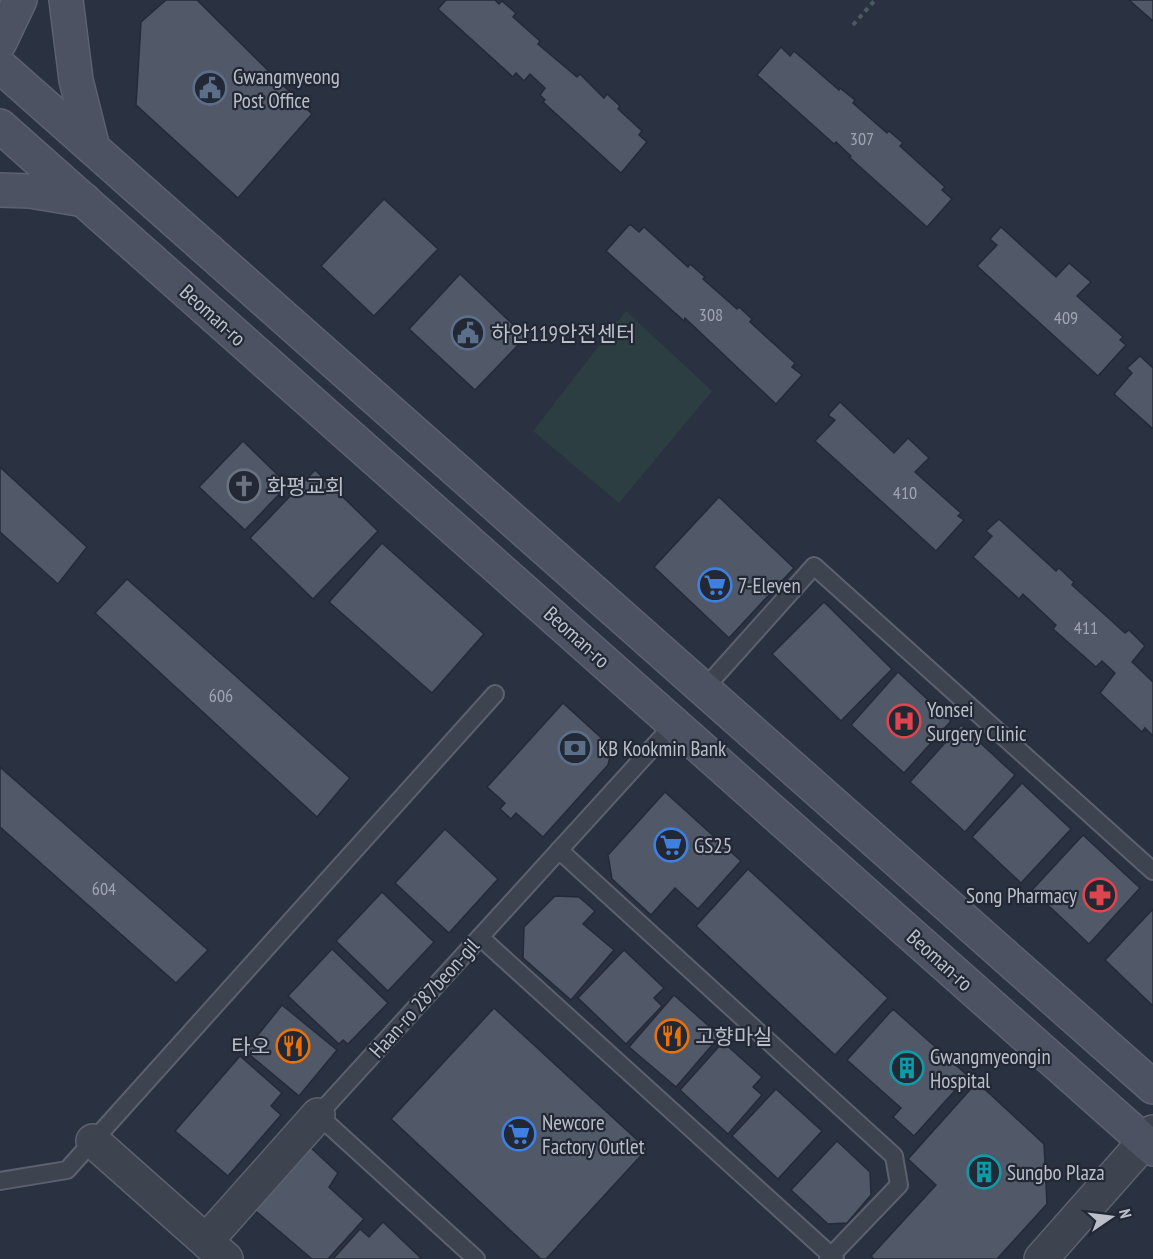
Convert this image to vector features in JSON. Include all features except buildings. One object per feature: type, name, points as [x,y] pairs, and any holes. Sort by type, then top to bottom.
[{"type":"main road","points":[[0,42],[20,0]]},
{"type":"main road","points":[[66,0],[76,80],[93,148]]},
{"type":"main road","points":[[0,66],[1153,1087]]},
{"type":"main road","name":"Beoman-ro","points":[[0,126],[674,724],[1150,1141]]},
{"type":"main road","points":[[0,190],[30,191],[84,200]]},
{"type":"street","points":[[93,1141],[216,1250],[318,1115]]},
{"type":"street","points":[[1041,1259],[1150,1141]]},
{"type":"lane","points":[[704,689],[814,566],[1153,871]]},
{"type":"lane","points":[[0,1181],[67,1170],[495,694]]},
{"type":"lane","name":"Haan-ro 287beon-gil","points":[[318,1115],[674,724]]},
{"type":"lane","points":[[480,937],[832,1258],[899,1185],[894,1156],[559,850]]},
{"type":"lane","points":[[318,1115],[476,1259]]},
{"type":"path","points":[[853,25],[874,0]]},
{"type":"shaded area","points":[[626,311],[712,391],[619,503],[533,431]]},
{"type":"place","name":"Gwangmyeong Post Office","points":[[210,88]]},
{"type":"place","name":"하안119안전센터","points":[[468,333]]},
{"type":"place","name":"화평교회","points":[[244,486]]},
{"type":"place","name":"7-Eleven","points":[[715,585]]},
{"type":"place","name":"Yonsei Surgery Clinic","points":[[904,721]]},
{"type":"place","name":"KB Kookmin Bank","points":[[575,748]]},
{"type":"place","name":"GS25","points":[[671,845]]},
{"type":"place","name":"Song Pharmacy","points":[[1100,895]]},
{"type":"place","name":"고향마실","points":[[672,1036]]},
{"type":"place","name":"타오","points":[[293,1046]]},
{"type":"place","name":"Gwangmyeongin Hospital","points":[[907,1068]]},
{"type":"place","name":"Newcore Factory Outlet","points":[[519,1134]]},
{"type":"place","name":"Sungbo Plaza","points":[[984,1172]]}]
